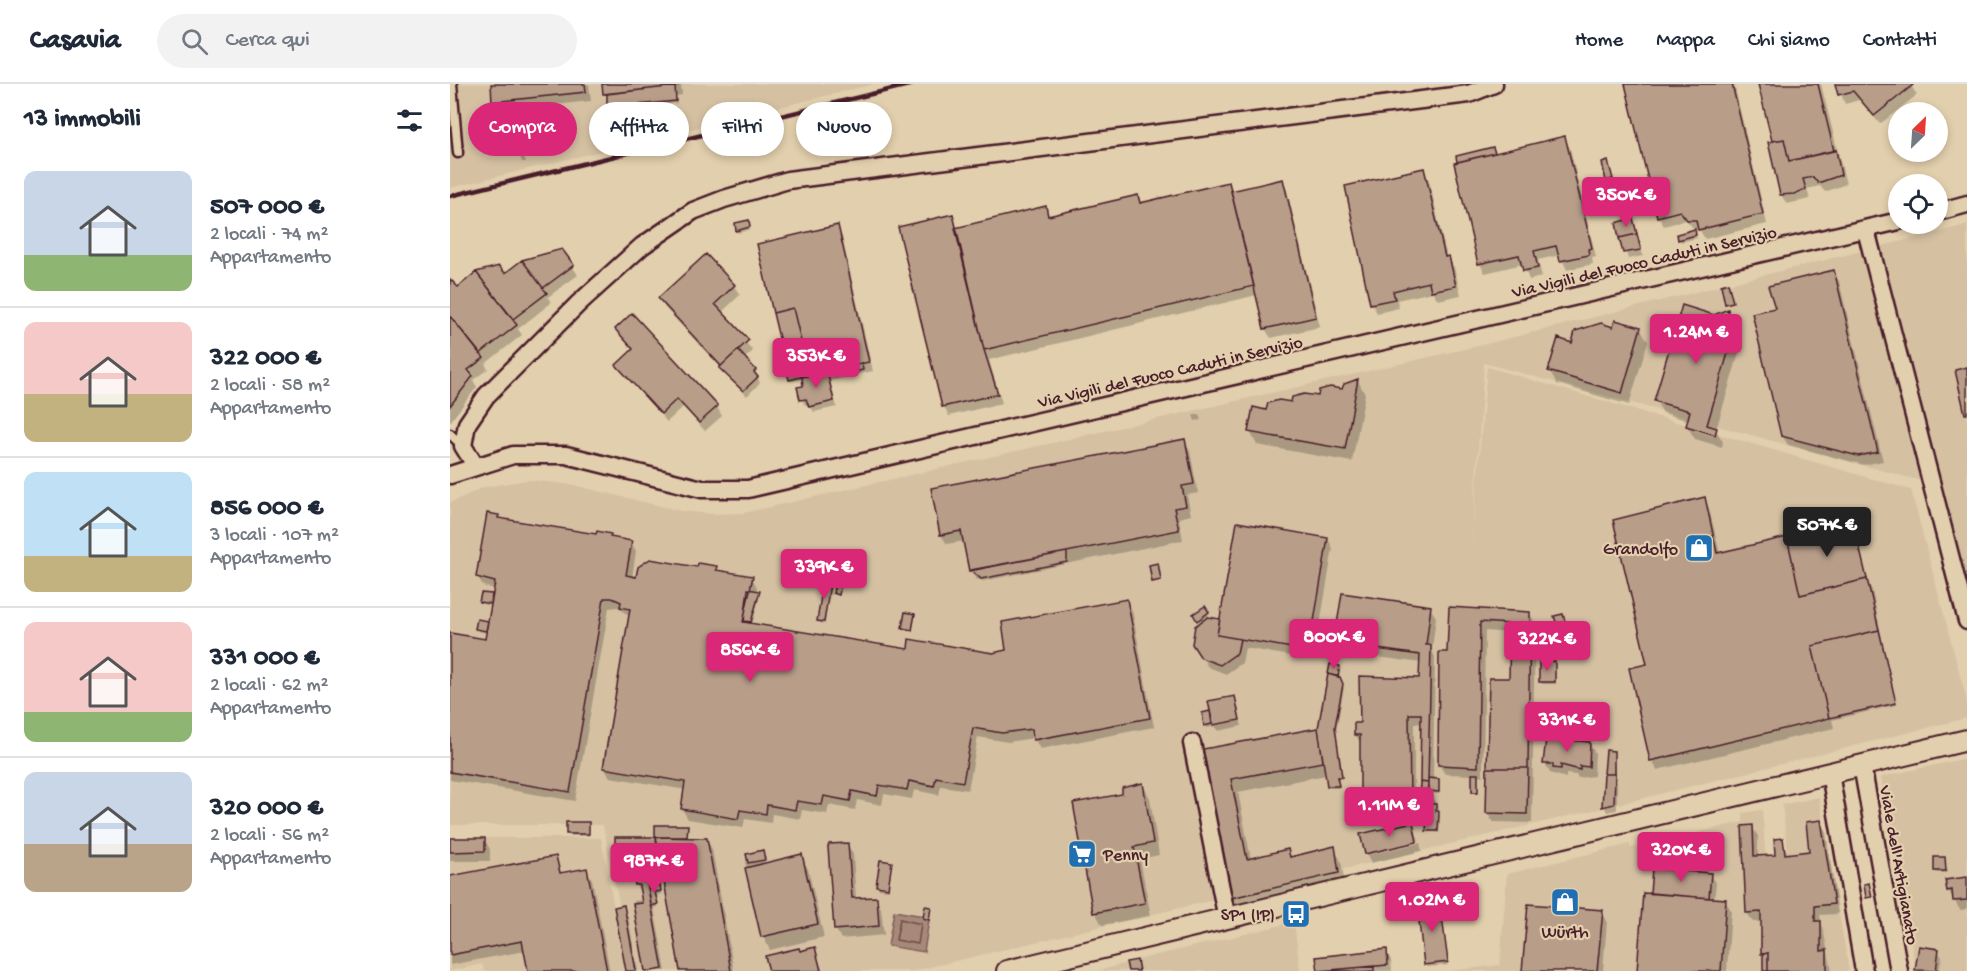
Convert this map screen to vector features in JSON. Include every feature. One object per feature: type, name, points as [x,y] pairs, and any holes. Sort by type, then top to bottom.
[{"type":"street","points":[[475,465],[463,446],[467,424],[486,396],[579,303],[642,246],[693,212],[724,199],[788,180],[1469,94],[1494,84]]},
{"type":"street","points":[[1948,209],[1967,204]]},
{"type":"street","name":"Via Vigili del Fuoco Caduti in Servizio","points":[[451,472],[513,455],[566,455],[702,489],[748,489],[1888,224]]},
{"type":"street","points":[[1866,230],[1967,621]]},
{"type":"street","points":[[1007,971],[1967,740]]},
{"type":"street","points":[[1192,743],[1227,919]]},
{"type":"street","name":"Viale dell'Artigianato","points":[[1862,765],[1899,971]]},
{"type":"street","points":[[1830,773],[1864,971]]},
{"type":"lane","points":[[452,84],[458,153]]},
{"type":"lane","points":[[450,434],[463,446]]},
{"type":"shaded area","points":[[450,84],[874,84],[784,106],[784,102],[701,102],[701,126],[689,129],[689,102],[589,102],[589,154],[450,188]]},
{"type":"shaded area","points":[[1967,225],[1967,630],[1925,482],[1484,363],[1471,552],[1487,367],[1911,490],[1967,702],[1967,718],[1603,808],[913,971],[633,971],[603,825],[450,825],[450,503],[484,487],[529,480],[573,485],[681,511],[712,514],[744,513],[1478,346],[1931,234],[1948,234],[1948,230]]},
{"type":"shaded area","points":[[1967,758],[1967,971],[1916,971],[1881,777]]},
{"type":"shaded area","points":[[1819,797],[1849,971],[1449,971],[1500,965],[1507,874],[1630,844],[1630,848],[1743,822],[1743,813],[1762,810],[1770,911],[1795,907],[1782,805]]},
{"type":"shaded area","points":[[450,838],[601,838],[626,971],[484,971],[482,964],[450,971]]},
{"type":"shaded area","points":[[1294,922],[1300,971],[1098,971],[1137,960]]},
{"type":"water","points":[[894,911],[924,916],[929,920],[924,952],[888,946]]},
{"type":"building","points":[[491,84],[585,84],[586,92],[492,102]]},
{"type":"building","points":[[602,84],[677,84],[677,86],[603,94]]},
{"type":"building","points":[[1625,84],[1732,84],[1763,214],[1698,230],[1696,220],[1687,220],[1680,211],[1657,217]]},
{"type":"building","points":[[1758,84],[1818,84],[1834,151],[1789,161],[1784,139],[1772,141]]},
{"type":"building","points":[[1835,84],[1913,85],[1892,102],[1888,102],[1888,105],[1874,116],[1853,91],[1838,95]]},
{"type":"building","points":[[675,86],[676,101],[607,102],[607,94]]},
{"type":"building","points":[[1565,136],[1592,248],[1588,249],[1589,255],[1560,261],[1556,246],[1534,251],[1538,268],[1523,271],[1519,255],[1478,264],[1454,163]]},
{"type":"building","points":[[1784,139],[1789,161],[1836,150],[1841,175],[1818,183],[1813,177],[1803,179],[1806,189],[1794,194],[1780,195],[1768,142]]},
{"type":"building","points":[[1493,147],[1495,153],[1457,162],[1456,156]]},
{"type":"building","points":[[1608,161],[1613,179],[1606,181],[1602,163]]},
{"type":"building","points":[[1424,168],[1445,257],[1449,256],[1456,286],[1431,291],[1429,282],[1393,291],[1395,299],[1370,304],[1345,186]]},
{"type":"building","points":[[1283,179],[1316,317],[1264,329],[1231,191]]},
{"type":"building","points":[[1229,182],[1254,286],[984,350],[955,228],[1046,206],[1048,216],[1138,195],[1140,203]]},
{"type":"building","points":[[1610,183],[1617,212],[1613,213],[1606,184]]},
{"type":"building","points":[[953,214],[984,350],[998,394],[942,407],[898,227]]},
{"type":"building","points":[[1633,218],[1637,234],[1619,238],[1616,223]]},
{"type":"building","points":[[749,220],[750,227],[736,231],[735,223]]},
{"type":"building","points":[[838,225],[869,362],[809,375],[793,308],[773,313],[757,244]]},
{"type":"building","points":[[1695,229],[1696,235],[1678,240],[1677,234]]},
{"type":"building","points":[[1637,234],[1641,250],[1623,253],[1619,238]]},
{"type":"building","points":[[562,249],[574,265],[543,288],[522,260]]},
{"type":"building","points":[[706,254],[735,285],[715,304],[749,340],[721,366],[658,298]]},
{"type":"building","points":[[522,260],[547,293],[513,319],[476,272],[499,266],[505,273]]},
{"type":"building","points":[[1834,270],[1878,452],[1858,456],[1781,436],[1752,313],[1775,308],[1768,286]]},
{"type":"building","points":[[476,272],[517,325],[480,354],[450,316],[450,279],[458,287]]},
{"type":"building","points":[[1728,283],[1733,302],[1725,304],[1721,285]]},
{"type":"building","points":[[1682,305],[1714,315],[1728,309],[1733,336],[1707,425],[1717,428],[1715,435],[1686,426],[1690,411],[1654,401]]},
{"type":"building","points":[[793,308],[809,375],[789,380],[773,313]]},
{"type":"building","points":[[632,313],[718,406],[699,423],[677,399],[661,414],[616,365],[633,349],[615,329]]},
{"type":"building","points":[[450,316],[484,358],[468,370],[473,376],[450,406]]},
{"type":"building","points":[[1615,320],[1641,327],[1622,393],[1548,371],[1558,338],[1572,343],[1575,331],[1601,323],[1613,327]]},
{"type":"building","points":[[738,350],[756,370],[754,372],[758,377],[743,391],[719,368]]},
{"type":"building","points":[[862,363],[863,370],[836,377],[835,369]]},
{"type":"building","points":[[1967,367],[1967,414],[1965,414],[1955,370]]},
{"type":"building","points":[[827,371],[834,401],[809,407],[806,399],[800,400],[797,387],[803,386],[802,377]]},
{"type":"building","points":[[1358,379],[1345,449],[1248,432],[1253,407],[1266,410],[1268,403],[1279,400],[1291,402],[1292,397],[1304,394],[1318,396],[1319,390],[1330,387],[1342,389],[1344,384]]},
{"type":"building","points":[[1185,439],[1194,484],[1182,486],[1186,506],[1174,508],[1179,530],[969,571],[961,531],[940,535],[931,488]]},
{"type":"building","points":[[1705,497],[1717,553],[1787,537],[1800,595],[1867,579],[1879,630],[1812,646],[1829,718],[1650,761],[1629,668],[1647,664],[1613,520]]},
{"type":"building","points":[[487,513],[499,515],[498,518],[596,534],[597,531],[611,534],[610,537],[632,541],[626,575],[636,577],[638,567],[650,559],[697,567],[698,563],[717,566],[716,570],[753,576],[743,622],[908,649],[909,639],[993,653],[1006,650],[1002,622],[1127,599],[1150,718],[1033,740],[1032,729],[1002,733],[973,728],[963,782],[936,777],[934,786],[909,781],[907,790],[879,785],[877,796],[852,791],[850,801],[824,796],[822,805],[797,801],[795,810],[767,805],[766,814],[740,810],[738,819],[681,809],[685,782],[603,768],[630,609],[620,607],[621,602],[612,598],[604,598],[570,792],[450,772],[450,633],[485,639],[495,582],[476,577]]},
{"type":"building","points":[[1853,521],[1867,579],[1800,595],[1787,537]]},
{"type":"building","points":[[1237,522],[1328,538],[1309,651],[1217,635]]},
{"type":"building","points":[[1067,552],[1067,562],[981,579],[971,570]]},
{"type":"building","points":[[1158,563],[1161,580],[1152,582],[1149,565]]},
{"type":"building","points":[[824,577],[831,578],[824,622],[817,621]]},
{"type":"building","points":[[835,583],[841,585],[839,595],[833,593]]},
{"type":"building","points":[[748,589],[760,591],[751,622],[744,621]]},
{"type":"building","points":[[481,593],[492,594],[491,604],[479,602]]},
{"type":"building","points":[[1342,593],[1431,606],[1426,645],[1431,645],[1428,783],[1420,782],[1421,714],[1409,714],[1410,804],[1360,804],[1360,735],[1354,735],[1354,723],[1360,723],[1359,676],[1419,678],[1420,655],[1334,643]]},
{"type":"building","points":[[1205,606],[1209,612],[1197,621],[1193,614]]},
{"type":"building","points":[[1449,607],[1530,612],[1528,768],[1487,768],[1489,678],[1509,678],[1510,624],[1480,622],[1478,767],[1438,765],[1439,652],[1447,652]]},
{"type":"building","points":[[905,612],[915,614],[912,630],[902,628]]},
{"type":"building","points":[[1563,614],[1566,625],[1558,628],[1554,616]]},
{"type":"building","points":[[1208,617],[1220,619],[1217,635],[1240,639],[1237,653],[1220,665],[1201,658],[1192,644],[1195,626]]},
{"type":"building","points":[[477,619],[488,621],[486,631],[475,629]]},
{"type":"building","points":[[1558,628],[1563,642],[1551,646],[1548,630]]},
{"type":"building","points":[[1879,630],[1896,703],[1829,718],[1812,646]]},
{"type":"building","points":[[1539,661],[1555,661],[1555,682],[1539,682]]},
{"type":"building","points":[[1330,664],[1340,666],[1338,677],[1328,674]]},
{"type":"building","points":[[1328,674],[1340,677],[1343,684],[1335,727],[1342,777],[1337,777],[1339,786],[1327,786],[1318,728]]},
{"type":"building","points":[[1235,696],[1240,720],[1213,725],[1208,701]]},
{"type":"building","points":[[1210,711],[1212,724],[1204,726],[1202,713]]},
{"type":"building","points":[[1318,728],[1323,762],[1231,779],[1247,859],[1288,849],[1290,857],[1335,846],[1339,873],[1231,898],[1203,749]]},
{"type":"building","points":[[1546,738],[1590,742],[1589,767],[1580,766],[1580,770],[1561,765],[1561,769],[1553,768],[1553,764],[1543,764]]},
{"type":"building","points":[[1606,750],[1614,751],[1614,774],[1604,774]]},
{"type":"building","points":[[1487,768],[1528,768],[1527,814],[1486,813]]},
{"type":"building","points":[[1472,774],[1478,774],[1478,792],[1472,792]]},
{"type":"building","points":[[1604,774],[1615,774],[1614,804],[1602,807]]},
{"type":"building","points":[[1428,778],[1439,779],[1439,792],[1428,791]]},
{"type":"building","points":[[1420,782],[1428,783],[1427,802],[1419,802]]},
{"type":"building","points":[[1143,783],[1153,843],[1134,847],[1145,903],[1093,913],[1073,803],[1122,794],[1122,788]]},
{"type":"building","points":[[1428,804],[1436,804],[1436,811],[1439,811],[1438,831],[1426,831]]},
{"type":"building","points":[[1821,820],[1834,904],[1815,906],[1815,921],[1821,921],[1821,951],[1827,950],[1827,971],[1768,971],[1768,953],[1761,954],[1761,912],[1746,913],[1742,826],[1753,825],[1754,856],[1775,855],[1774,839],[1783,838],[1785,854],[1809,851],[1806,822]]},
{"type":"building","points":[[566,822],[589,822],[589,834],[566,834]]},
{"type":"building","points":[[1413,822],[1417,842],[1365,854],[1360,834]]},
{"type":"building","points":[[655,825],[688,825],[687,837],[656,837],[657,846],[615,847],[615,837],[655,837]]},
{"type":"building","points":[[656,837],[707,838],[731,971],[680,971]]},
{"type":"building","points":[[450,838],[485,838],[485,851],[450,852]]},
{"type":"building","points":[[848,843],[852,898],[877,897],[879,926],[834,930],[828,847],[829,844]]},
{"type":"building","points":[[641,849],[663,969],[652,971],[645,971],[633,904],[642,903],[639,885],[635,885],[628,852]]},
{"type":"building","points":[[763,850],[765,860],[748,863],[746,854]]},
{"type":"building","points":[[802,854],[818,924],[761,937],[745,868]]},
{"type":"building","points":[[556,856],[560,873],[587,868],[607,971],[528,971],[522,941],[450,955],[450,876]]},
{"type":"building","points":[[1934,857],[1945,857],[1946,871],[1934,871]]},
{"type":"building","points":[[880,860],[892,862],[888,888],[876,886]]},
{"type":"building","points":[[1682,867],[1685,871],[1711,873],[1709,898],[1650,893],[1652,869],[1678,870]]},
{"type":"building","points":[[1967,877],[1967,900],[1953,901],[1952,890],[1947,891],[1945,880]]},
{"type":"building","points":[[1869,883],[1872,897],[1866,898],[1864,884]]},
{"type":"building","points":[[660,885],[661,891],[655,892],[658,904],[651,906],[648,887]]},
{"type":"building","points":[[1643,893],[1726,899],[1721,971],[1637,971]]},
{"type":"building","points":[[1440,901],[1448,962],[1424,965],[1417,904]]},
{"type":"building","points":[[1528,904],[1603,910],[1597,971],[1522,971]]},
{"type":"building","points":[[624,905],[636,971],[626,971],[614,907]]},
{"type":"building","points":[[925,906],[931,907],[929,920],[923,918]]},
{"type":"building","points":[[1919,946],[1939,949],[1936,971],[1915,970]]},
{"type":"building","points":[[815,947],[821,971],[769,971],[765,956],[799,948],[800,951]]},
{"type":"building","points":[[1387,949],[1388,965],[1318,971],[1316,957]]},
{"type":"building","points":[[1768,953],[1768,971],[1763,971],[1763,954]]},
{"type":"building","points":[[1137,960],[1139,971],[1128,971],[1126,962]]},
{"type":"building","points":[[1374,966],[1374,971],[1322,971]]},
{"type":"railway","points":[[450,196],[913,84]]},
{"type":"place","name":"Grandolfo","points":[[1699,548]]},
{"type":"place","name":"Penny","points":[[1082,854]]},
{"type":"place","name":"Würth","points":[[1565,902]]},
{"type":"place","name":"SP1 (IP)","points":[[1296,914]]}]
